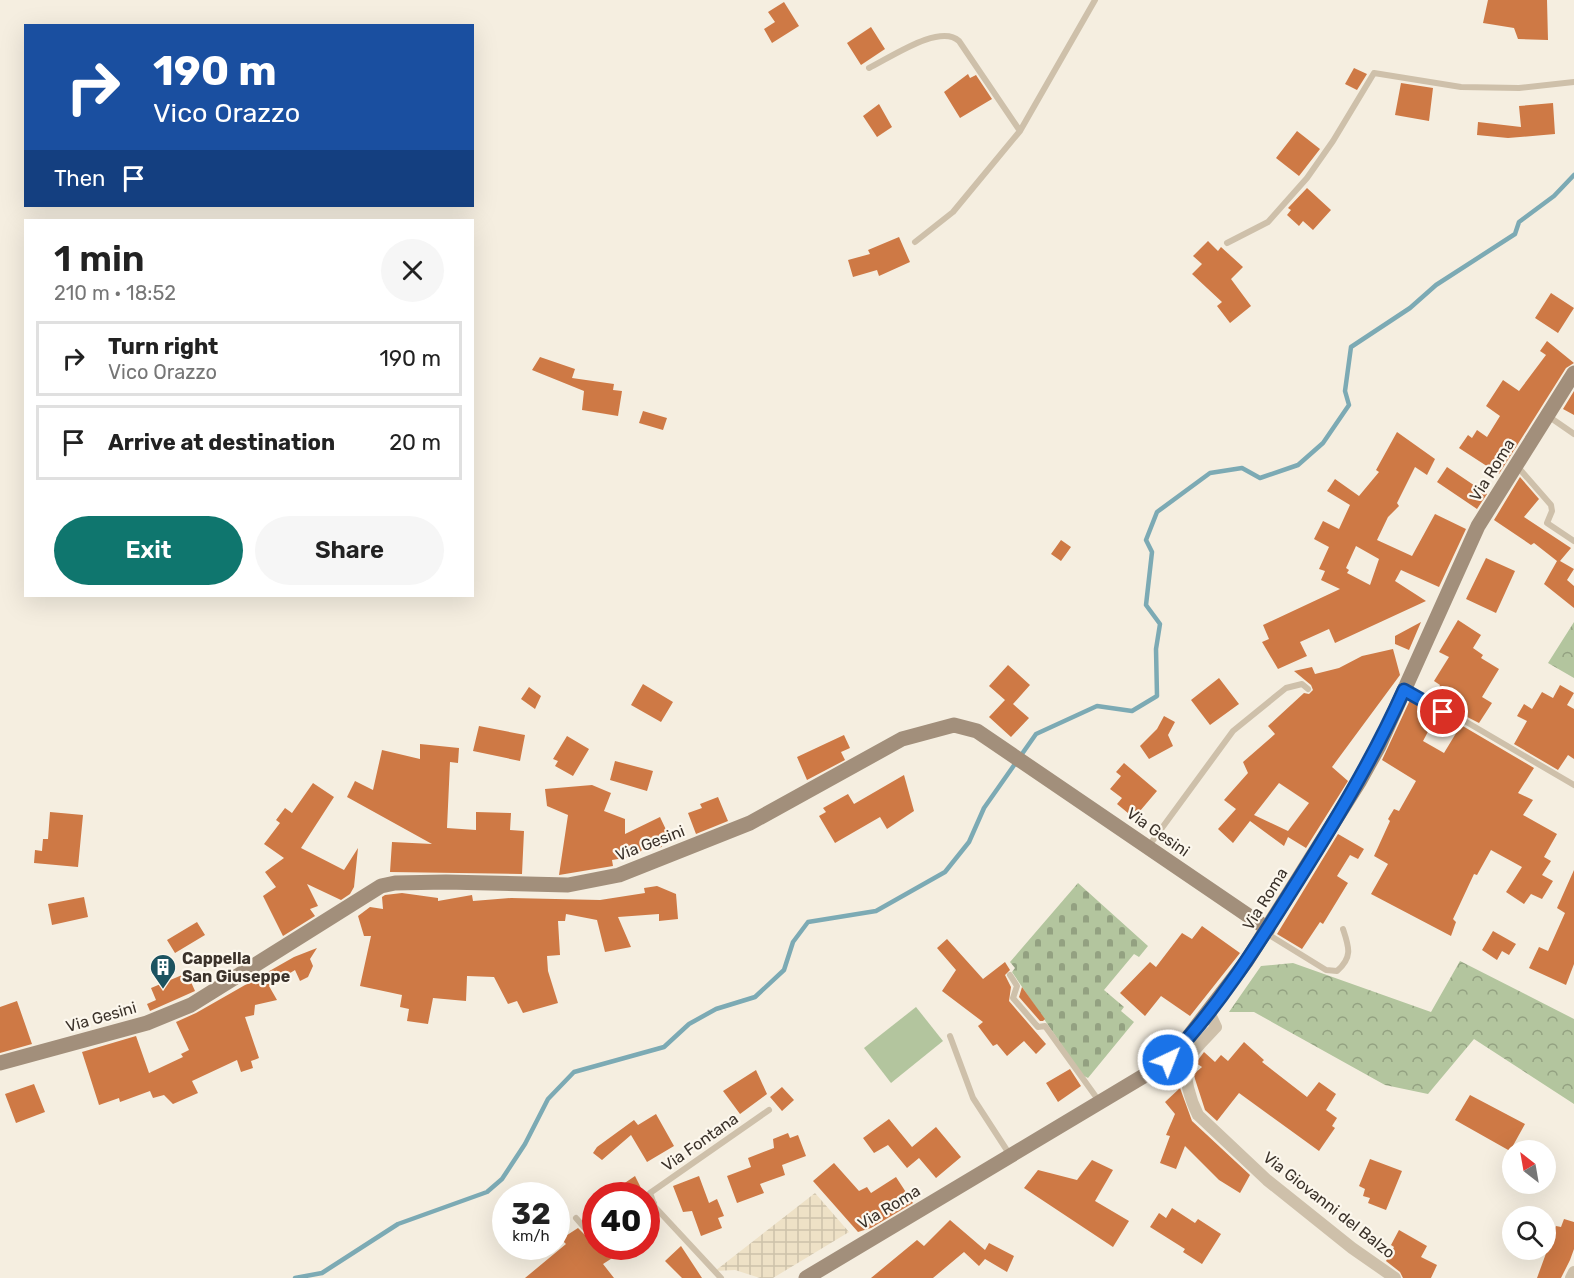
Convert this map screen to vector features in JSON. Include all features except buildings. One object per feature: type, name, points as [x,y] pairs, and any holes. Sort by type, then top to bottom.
[{"type":"street","name":"Via Roma","points":[[806,1278],[1168,1060],[1209,1012],[1267,931],[1359,782],[1404,690],[1478,526],[1574,373]]},
{"type":"street","name":"Via Gesini","points":[[0,1064],[147,1023],[191,1005],[381,886],[394,883],[446,882],[568,885],[619,875],[750,823],[902,739],[954,725],[977,731],[1267,931]]},
{"type":"street","name":"Via Giovanni del Balzo","points":[[1209,1012],[1216,1027],[1189,1058],[1186,1068],[1191,1103],[1198,1115],[1267,1180],[1352,1248],[1395,1278]]},
{"type":"street","points":[[1572,1278],[1574,1272]]},
{"type":"lane","points":[[915,242],[953,212],[1020,131],[1095,0]]},
{"type":"lane","points":[[869,68],[932,37],[944,34],[955,37],[1020,131]]},
{"type":"lane","points":[[1227,243],[1268,222],[1299,187],[1333,141],[1374,72],[1461,87],[1519,88],[1574,82]]},
{"type":"lane","points":[[1547,416],[1574,434]]},
{"type":"lane","points":[[1516,465],[1551,505],[1552,511],[1547,523],[1574,541]]},
{"type":"lane","points":[[1148,847],[1233,731],[1286,688],[1302,684],[1308,689]]},
{"type":"lane","points":[[1404,690],[1463,720],[1574,785]]},
{"type":"lane","points":[[1267,931],[1326,970],[1337,971],[1349,958],[1350,949],[1343,929]]},
{"type":"lane","points":[[1010,975],[1017,986],[1013,998],[1038,1027],[1045,1026],[1099,1101]]},
{"type":"lane","points":[[950,1036],[973,1098],[1011,1156]]},
{"type":"lane","name":"Via Fontana","points":[[660,1186],[769,1110]]},
{"type":"lane","points":[[660,1210],[721,1278]]},
{"type":"lane","points":[[576,1218],[582,1225]]},
{"type":"green space","points":[[1574,622],[1574,678],[1548,663]]},
{"type":"green space","points":[[1078,883],[1148,946],[1139,957],[1134,954],[1104,990],[1124,1007],[1121,1011],[1134,1022],[1088,1078],[1082,1075],[1012,972],[1015,968],[1010,962]]},
{"type":"green space","points":[[1460,961],[1574,1019],[1574,1104],[1474,1039],[1428,1094],[1385,1085],[1254,1012],[1229,1012],[1261,966],[1293,963],[1431,1012]]},
{"type":"green space","points":[[916,1007],[943,1041],[891,1083],[864,1048]]},
{"type":"shaded area","points":[[815,1193],[849,1232],[773,1278],[760,1278],[735,1270],[715,1271]]},
{"type":"waterway","points":[[295,1278],[322,1273],[398,1224],[487,1192],[502,1179],[525,1144],[548,1099],[574,1072],[664,1047],[689,1024],[716,1009],[755,997],[784,970],[793,942],[808,922],[876,911],[945,872],[969,842],[984,808],[1036,734],[1097,706],[1132,711],[1157,696],[1156,649],[1160,624],[1146,605],[1152,552],[1146,540],[1157,512],[1210,473],[1242,468],[1260,478],[1298,465],[1323,443],[1349,405],[1345,391],[1351,347],[1410,308],[1436,285],[1515,234],[1519,222],[1554,196],[1574,175]]},
{"type":"place","name":"Cappella San Giuseppe","points":[[163,990]]},
{"type":"route","points":[[1168,1060],[1209,1012],[1266,932],[1359,782],[1379,746],[1404,690],[1443,712]]}]
